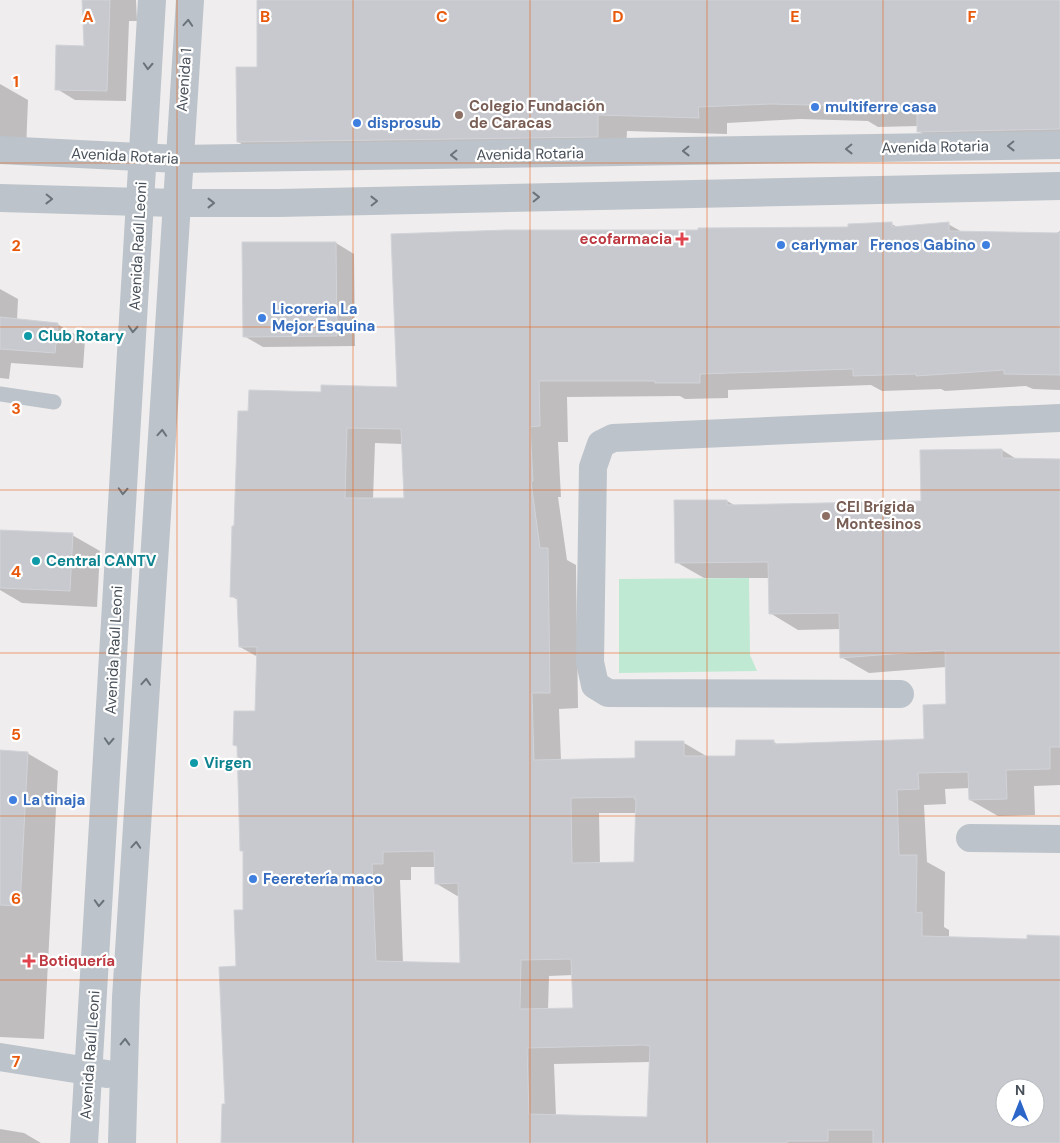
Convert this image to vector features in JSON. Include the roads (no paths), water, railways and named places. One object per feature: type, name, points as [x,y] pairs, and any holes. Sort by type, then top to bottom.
[{"type":"street","points":[[143,158],[152,0]]},
{"type":"street","name":"Avenida 1","points":[[178,159],[190,0]]},
{"type":"street","name":"Avenida Rotaria","points":[[0,150],[178,159],[1060,145]]},
{"type":"street","name":"Avenida Raúl Leoni","points":[[84,1143],[143,158]]},
{"type":"street","points":[[122,1143],[126,998],[178,159]]},
{"type":"street","points":[[0,198],[176,203],[278,203],[1060,186]]},
{"type":"street","points":[[900,694],[608,693],[596,685],[590,662],[594,467],[601,444],[613,438],[1060,418]]},
{"type":"street","points":[[970,838],[1060,839]]},
{"type":"street","points":[[0,1057],[124,1076]]},
{"type":"lane","points":[[0,394],[54,402]]},
{"type":"place","name":"multiferre casa","points":[[815,107]]},
{"type":"place","name":"Colegio Fundación de Caracas","points":[[459,115]]},
{"type":"place","name":"disprosub","points":[[357,123]]},
{"type":"place","name":"ecofarmacia","points":[[682,239]]},
{"type":"place","name":"carlymar","points":[[781,245]]},
{"type":"place","name":"Frenos Gabino","points":[[986,245]]},
{"type":"place","name":"Licoreria La Mejor Esquina","points":[[262,318]]},
{"type":"place","name":"Club Rotary","points":[[28,336]]},
{"type":"place","name":"CEI Brígida Montesinos","points":[[826,516]]},
{"type":"place","name":"Central CANTV","points":[[36,561]]},
{"type":"place","name":"Virgen","points":[[194,763]]},
{"type":"place","name":"La tinaja","points":[[13,800]]},
{"type":"place","name":"Feeretería maco","points":[[253,879]]},
{"type":"place","name":"Botiquería","points":[[29,961]]}]
